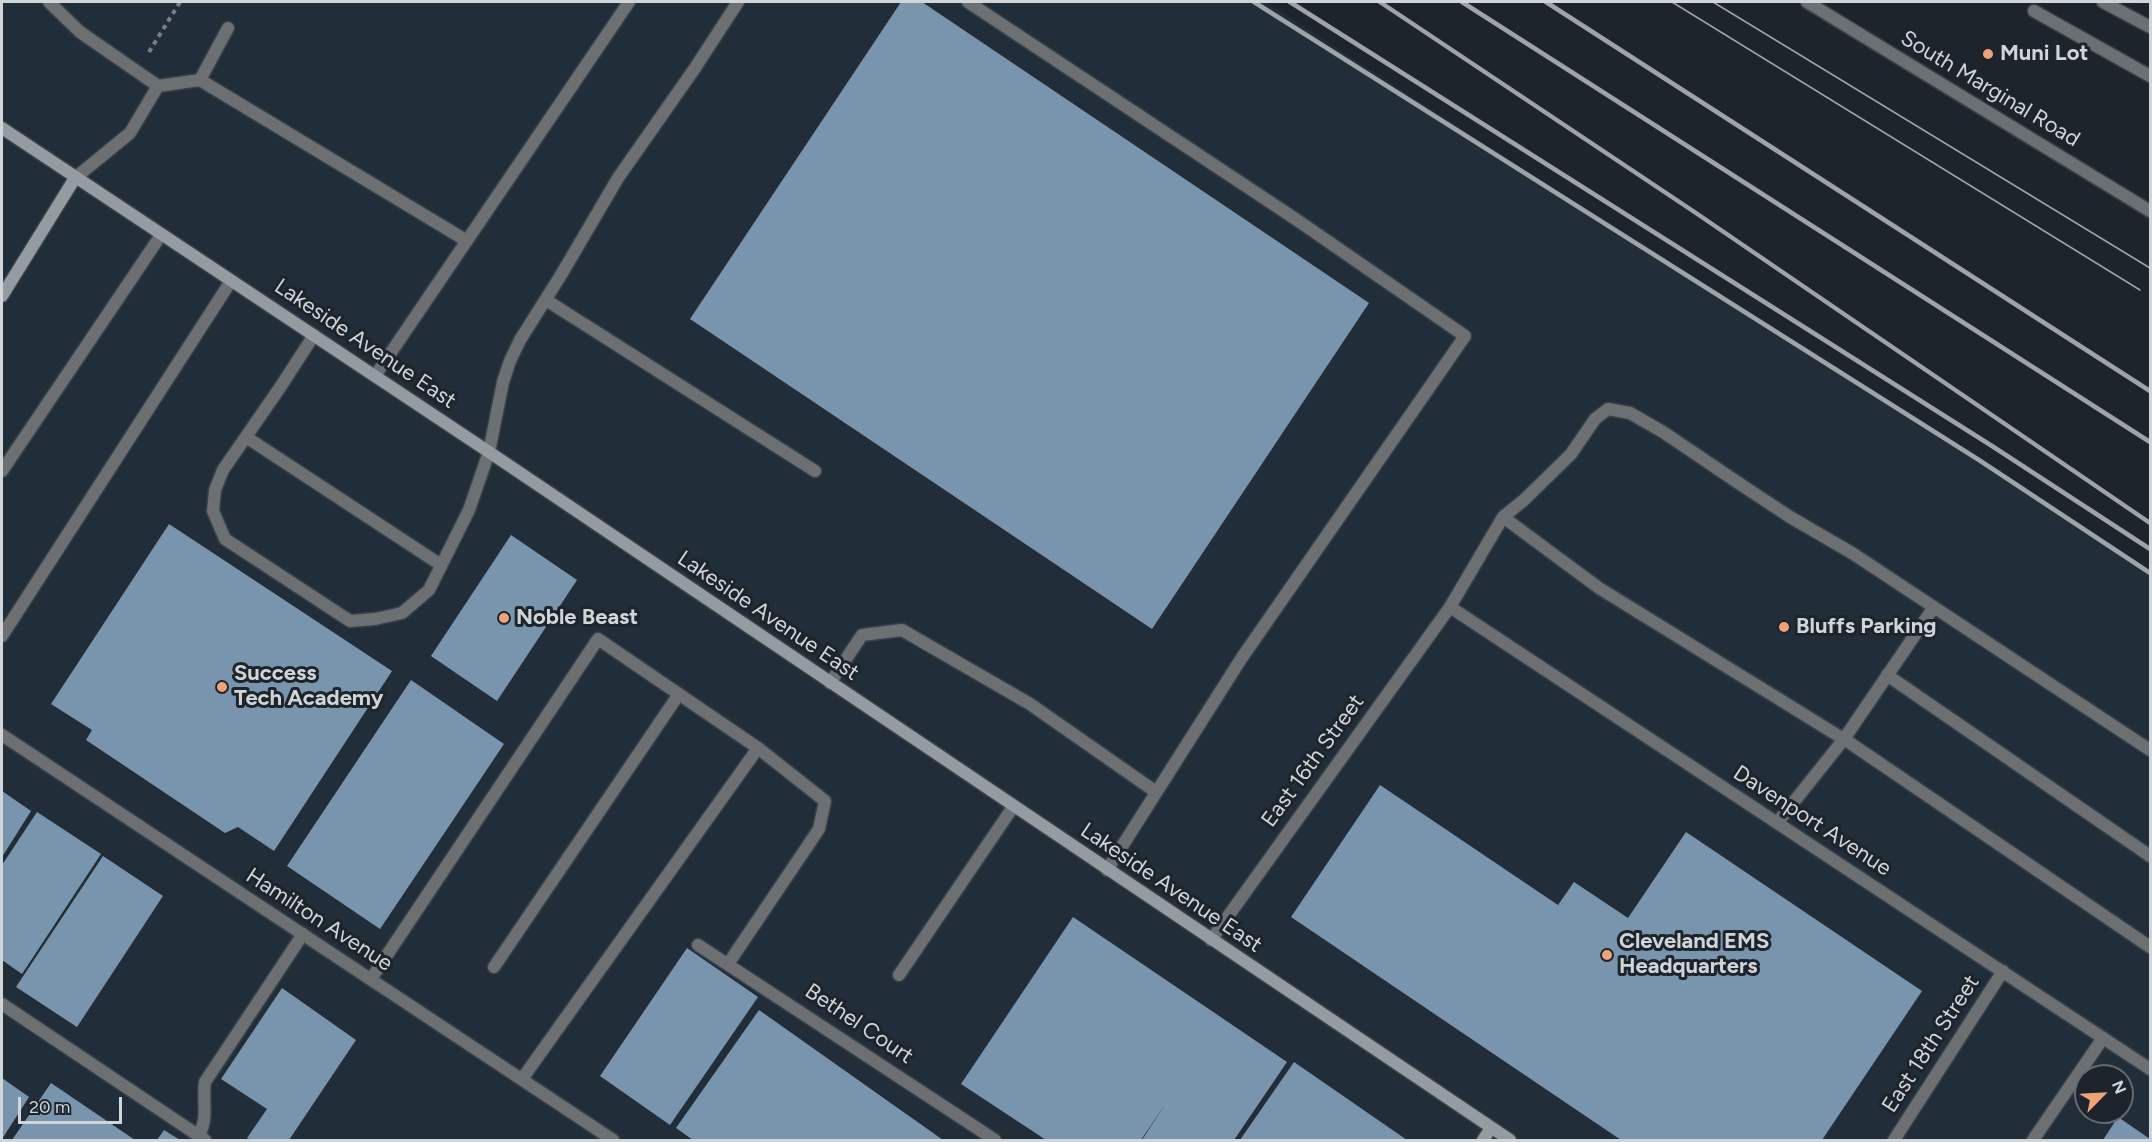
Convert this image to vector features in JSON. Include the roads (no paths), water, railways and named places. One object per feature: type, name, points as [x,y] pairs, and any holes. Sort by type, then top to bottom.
[{"type":"street","points":[[49,2],[80,32],[158,86],[200,80],[467,241]]},
{"type":"street","points":[[375,376],[629,2]]},
{"type":"street","points":[[314,335],[223,471],[214,490],[213,511],[225,539],[350,621],[375,620],[402,613],[429,590],[469,510],[489,452],[510,361],[520,340],[618,178],[738,2]]},
{"type":"street","points":[[968,2],[1294,218],[1465,336],[1241,659],[1107,870]]},
{"type":"street","name":"South Marginal Road","points":[[1807,2],[2151,211]]},
{"type":"street","points":[[2103,2],[2151,27]]},
{"type":"street","points":[[2034,11],[2151,76]]},
{"type":"street","points":[[200,80],[228,28]]},
{"type":"street","points":[[2,296],[75,178],[130,133],[158,86]]},
{"type":"street","name":"Lakeside Avenue East","points":[[2,128],[489,452],[1510,1140]]},
{"type":"street","points":[[2,471],[161,235]]},
{"type":"street","points":[[2,636],[231,280]]},
{"type":"street","points":[[546,300],[815,471]]},
{"type":"street","name":"East 16th Street","points":[[1211,940],[1450,607],[1503,517],[1524,500],[1571,454],[1595,419],[1608,409],[1630,413],[1663,432],[1781,511],[1852,553],[2151,750]]},
{"type":"street","points":[[246,437],[441,565]]},
{"type":"street","points":[[1503,517],[1599,588],[1844,739],[2151,947]]},
{"type":"street","name":"Davenport Avenue","points":[[1450,607],[2151,1069]]},
{"type":"street","points":[[1777,823],[1844,739],[1934,607]]},
{"type":"street","points":[[830,683],[862,635],[902,630],[1030,704],[1156,792]]},
{"type":"street","points":[[371,979],[598,639],[758,748],[825,801],[819,829],[728,964]]},
{"type":"street","points":[[1887,675],[2151,856]]},
{"type":"street","points":[[494,967],[679,694]]},
{"type":"street","name":"Hamilton Avenue","points":[[2,735],[522,1079],[606,1138]]},
{"type":"street","points":[[522,1079],[758,748]]},
{"type":"street","points":[[899,975],[1013,807]]},
{"type":"street","points":[[2,1004],[202,1138],[206,1116],[203,1097],[205,1082],[303,934]]},
{"type":"street","name":"Bethel Court","points":[[698,945],[995,1140]]},
{"type":"street","name":"East 18th Street","points":[[1894,1140],[2003,971]]},
{"type":"street","points":[[2033,1140],[2103,1038]]},
{"type":"street","points":[[1483,1140],[1491,1128]]},
{"type":"tram line","points":[[1672,2],[2140,290]]},
{"type":"tram line","points":[[1713,2],[2150,268]]},
{"type":"railway","points":[[1254,2],[1979,460],[2150,573]]},
{"type":"railway","points":[[1290,2],[1992,446],[2150,549]]},
{"type":"railway","points":[[1380,2],[1693,211],[2150,523]]},
{"type":"railway","points":[[1462,2],[2150,442]]},
{"type":"railway","points":[[1546,2],[2150,391]]},
{"type":"place","name":"Muni Lot","points":[[1988,54]]},
{"type":"place","name":"Noble Beast","points":[[504,618]]},
{"type":"place","name":"Bluffs Parking","points":[[1784,627]]},
{"type":"place","name":"Success Tech Academy","points":[[222,687]]},
{"type":"place","name":"Cleveland EMS Headquarters","points":[[1607,955]]}]
